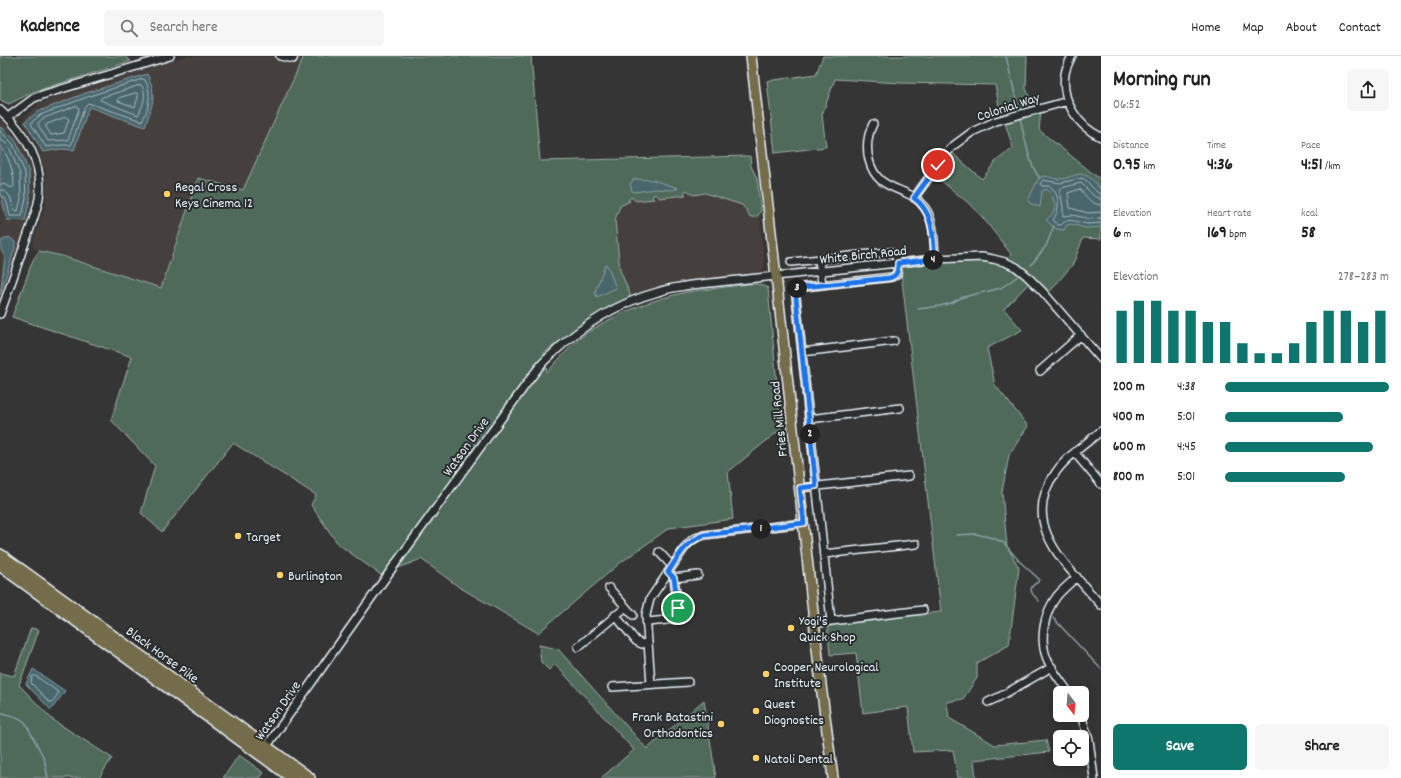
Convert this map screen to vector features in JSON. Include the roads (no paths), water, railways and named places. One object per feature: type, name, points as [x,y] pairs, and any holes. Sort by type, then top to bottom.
[{"type":"highway","name":"Black Horse Pike","points":[[0,555],[98,624],[264,751],[293,778]]},
{"type":"highway","name":"Black Horse Pike","points":[[0,565],[67,614],[264,751],[309,778]]},
{"type":"highway","points":[[67,614],[71,612],[78,613],[98,624]]},
{"type":"main road","name":"Fries Mill Road","points":[[751,56],[814,624],[833,778]]},
{"type":"street","points":[[8,117],[34,98],[170,56]]},
{"type":"street","points":[[280,56],[294,57]]},
{"type":"street","points":[[1072,56],[1066,69],[1065,79],[1068,101],[1079,120],[1091,131],[1101,137]]},
{"type":"street","name":"Colonial Way","points":[[914,198],[945,155],[958,142],[972,132],[984,126],[1068,101]]},
{"type":"street","points":[[0,110],[20,131],[31,151],[37,165],[39,181],[39,192],[34,217],[0,314]]},
{"type":"street","points":[[873,124],[868,136],[867,150],[870,163],[875,174],[884,184],[914,198],[923,205],[932,227],[935,259]]},
{"type":"street","points":[[791,262],[890,252],[895,254],[898,263],[897,274],[892,277],[795,288],[831,621]]},
{"type":"street","name":"White Birch Road","points":[[776,276],[935,259],[982,257],[1005,262],[1016,267],[1036,285],[1081,335],[1101,360]]},
{"type":"street","points":[[819,259],[822,285]]},
{"type":"street","name":"Watson Drive","points":[[264,751],[396,563],[530,379],[548,357],[588,325],[619,307],[658,292],[691,285],[776,276]]},
{"type":"street","points":[[1040,371],[1081,335]]},
{"type":"street","points":[[802,352],[894,341]]},
{"type":"street","points":[[809,419],[900,408]]},
{"type":"street","points":[[1101,431],[1060,466],[1051,480],[1044,497],[1043,514],[1045,531],[1050,543],[1061,559],[1101,605]]},
{"type":"street","points":[[1075,453],[1101,484]]},
{"type":"street","points":[[800,488],[909,476]]},
{"type":"street","points":[[651,684],[648,622],[646,615],[650,599],[686,546],[693,539],[704,535],[804,523]]},
{"type":"street","points":[[824,554],[916,544]]},
{"type":"street","points":[[659,552],[672,566]]},
{"type":"street","points":[[648,622],[676,619],[679,616],[674,578],[668,572]]},
{"type":"street","points":[[674,578],[698,575]]},
{"type":"street","points":[[1064,686],[1046,656],[1044,630],[1047,614],[1056,598],[1077,577]]},
{"type":"street","points":[[609,588],[633,615]]},
{"type":"street","points":[[578,648],[626,607]]},
{"type":"street","points":[[814,624],[923,610]]},
{"type":"street","points":[[615,615],[636,641],[642,644],[648,642]]},
{"type":"street","points":[[988,702],[1052,667]]},
{"type":"street","points":[[612,687],[688,682]]},
{"type":"street","points":[[1083,722],[1089,740],[1094,778]]},
{"type":"water","points":[[147,74],[152,88],[153,100],[145,127],[89,107],[74,150],[61,149],[43,152],[25,122],[37,112],[86,93]]},
{"type":"water","points":[[0,127],[3,128],[16,141],[29,172],[30,199],[25,221],[7,220],[0,192]]},
{"type":"water","points":[[1083,174],[1092,180],[1101,191],[1101,227],[1086,228],[1071,224],[1067,225],[1064,230],[1056,229],[1046,220],[1053,213],[1055,207],[1054,200],[1049,191],[1047,189],[1042,191],[1040,207],[1031,204],[1028,201],[1029,198],[1039,178],[1046,176],[1060,179]]},
{"type":"water","points":[[636,179],[653,180],[678,188],[673,190],[655,189],[635,192],[632,191],[630,184]]},
{"type":"water","points":[[9,237],[15,242],[15,248],[0,295],[5,257],[1,250],[1,241]]},
{"type":"water","points":[[605,265],[607,265],[616,288],[597,297],[595,292]]},
{"type":"water","points":[[33,669],[65,691],[51,710],[26,684]]},
{"type":"waterway","points":[[1006,56],[1019,112]]},
{"type":"waterway","points":[[1020,118],[1030,158],[1036,173],[1040,178]]},
{"type":"waterway","points":[[1031,265],[1046,246],[1054,226]]},
{"type":"waterway","points":[[918,309],[940,306],[951,303],[963,297],[1001,288],[1018,276]]},
{"type":"waterway","points":[[956,535],[976,534],[993,538],[1004,543],[1019,561],[1039,579],[1031,589],[1032,593],[1039,601]]},
{"type":"waterway","points":[[1053,618],[1101,669]]},
{"type":"waterway","points":[[0,712],[19,718],[25,722],[44,758],[48,778]]},
{"type":"place","name":"Regal Cross Keys Cinema 12","points":[[167,194]]},
{"type":"place","name":"Target","points":[[238,536]]},
{"type":"place","name":"Burlington","points":[[280,575]]},
{"type":"place","name":"Yogi's Quick Shop","points":[[791,628]]},
{"type":"place","name":"Cooper Neurological Institute","points":[[766,674]]},
{"type":"place","name":"Quest Diognostics","points":[[756,711]]},
{"type":"place","name":"Frank Batastini Orthodontics","points":[[721,724]]},
{"type":"place","name":"Natoli Dental","points":[[756,758]]}]
